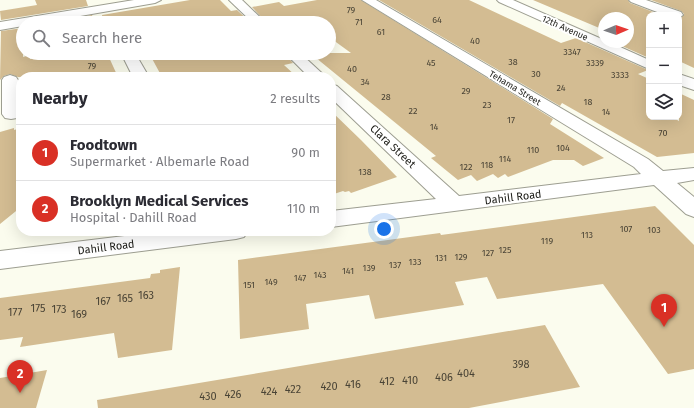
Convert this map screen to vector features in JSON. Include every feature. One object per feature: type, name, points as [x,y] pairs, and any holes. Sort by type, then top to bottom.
[{"type":"street","points":[[62,16],[155,0]]},
{"type":"street","points":[[235,0],[252,16]]},
{"type":"street","name":"Tehama Street","points":[[368,0],[641,163],[694,209]]},
{"type":"street","name":"12th Avenue","points":[[503,0],[646,64]]},
{"type":"street","points":[[635,0],[670,12]]},
{"type":"street","points":[[0,26],[16,23]]},
{"type":"street","points":[[132,60],[138,72]]},
{"type":"street","points":[[300,60],[313,72]]},
{"type":"street","points":[[10,80],[11,115]]},
{"type":"street","points":[[682,80],[694,85]]},
{"type":"street","name":"Clara Street","points":[[336,94],[455,204]]},
{"type":"street","name":"Dahill Road","points":[[336,218],[694,174]]},
{"type":"street","name":"Dahill Road","points":[[0,260],[191,236]]},
{"type":"building","points":[[35,0],[86,0],[88,6],[26,16],[16,16],[16,18],[1,20],[0,11],[37,5]]},
{"type":"building","points":[[190,0],[220,0],[231,11],[237,10],[243,16],[102,16]]},
{"type":"building","points":[[317,0],[361,0],[553,119],[550,124],[604,158],[583,166],[574,160],[553,160],[508,177],[505,174],[498,178],[493,174],[477,181],[471,175],[458,180],[431,158],[436,156],[336,74],[336,72],[333,72],[319,60],[336,60],[336,53],[351,53],[336,42],[336,16],[260,16],[252,7],[279,2],[284,6]]},
{"type":"building","points":[[379,0],[469,0],[561,43],[576,38],[646,69],[646,71],[638,74],[646,78],[646,120],[682,120],[682,94],[694,100],[694,153],[657,157],[562,103],[560,106]]},
{"type":"building","points":[[533,0],[628,0],[630,3],[653,12],[646,12],[646,57],[626,48],[634,48],[634,12],[598,12],[598,27]]},
{"type":"building","points":[[651,0],[694,0],[694,68],[682,62],[682,16],[684,14],[681,11]]},
{"type":"building","points":[[16,29],[16,60],[110,60],[116,72],[16,72],[16,76],[10,74],[4,76],[0,80],[1,31]]},
{"type":"building","points":[[153,60],[290,60],[293,63],[284,65],[292,72],[159,72]]},
{"type":"building","points":[[336,116],[397,177],[351,193],[349,191],[336,193]]},
{"type":"building","points":[[14,128],[14,130],[16,129],[16,211],[0,224],[0,132]]},
{"type":"building","points":[[655,206],[694,245],[694,369],[668,374],[603,284],[497,299],[487,277],[455,282],[464,305],[375,319],[369,295],[306,304],[309,329],[240,339],[238,260],[440,233],[441,235]]},
{"type":"building","points":[[180,267],[172,350],[118,358],[114,333],[20,347],[23,337],[0,340],[0,298],[150,278],[151,274],[160,273],[160,270]]},
{"type":"building","points":[[545,325],[580,387],[469,408],[98,408],[97,400]]},
{"type":"building","points":[[47,370],[36,408],[0,408],[0,378]]},
{"type":"place","name":"Foodtown","points":[[664,327]]},
{"type":"place","name":"Brooklyn Medical Services","points":[[20,393]]}]
